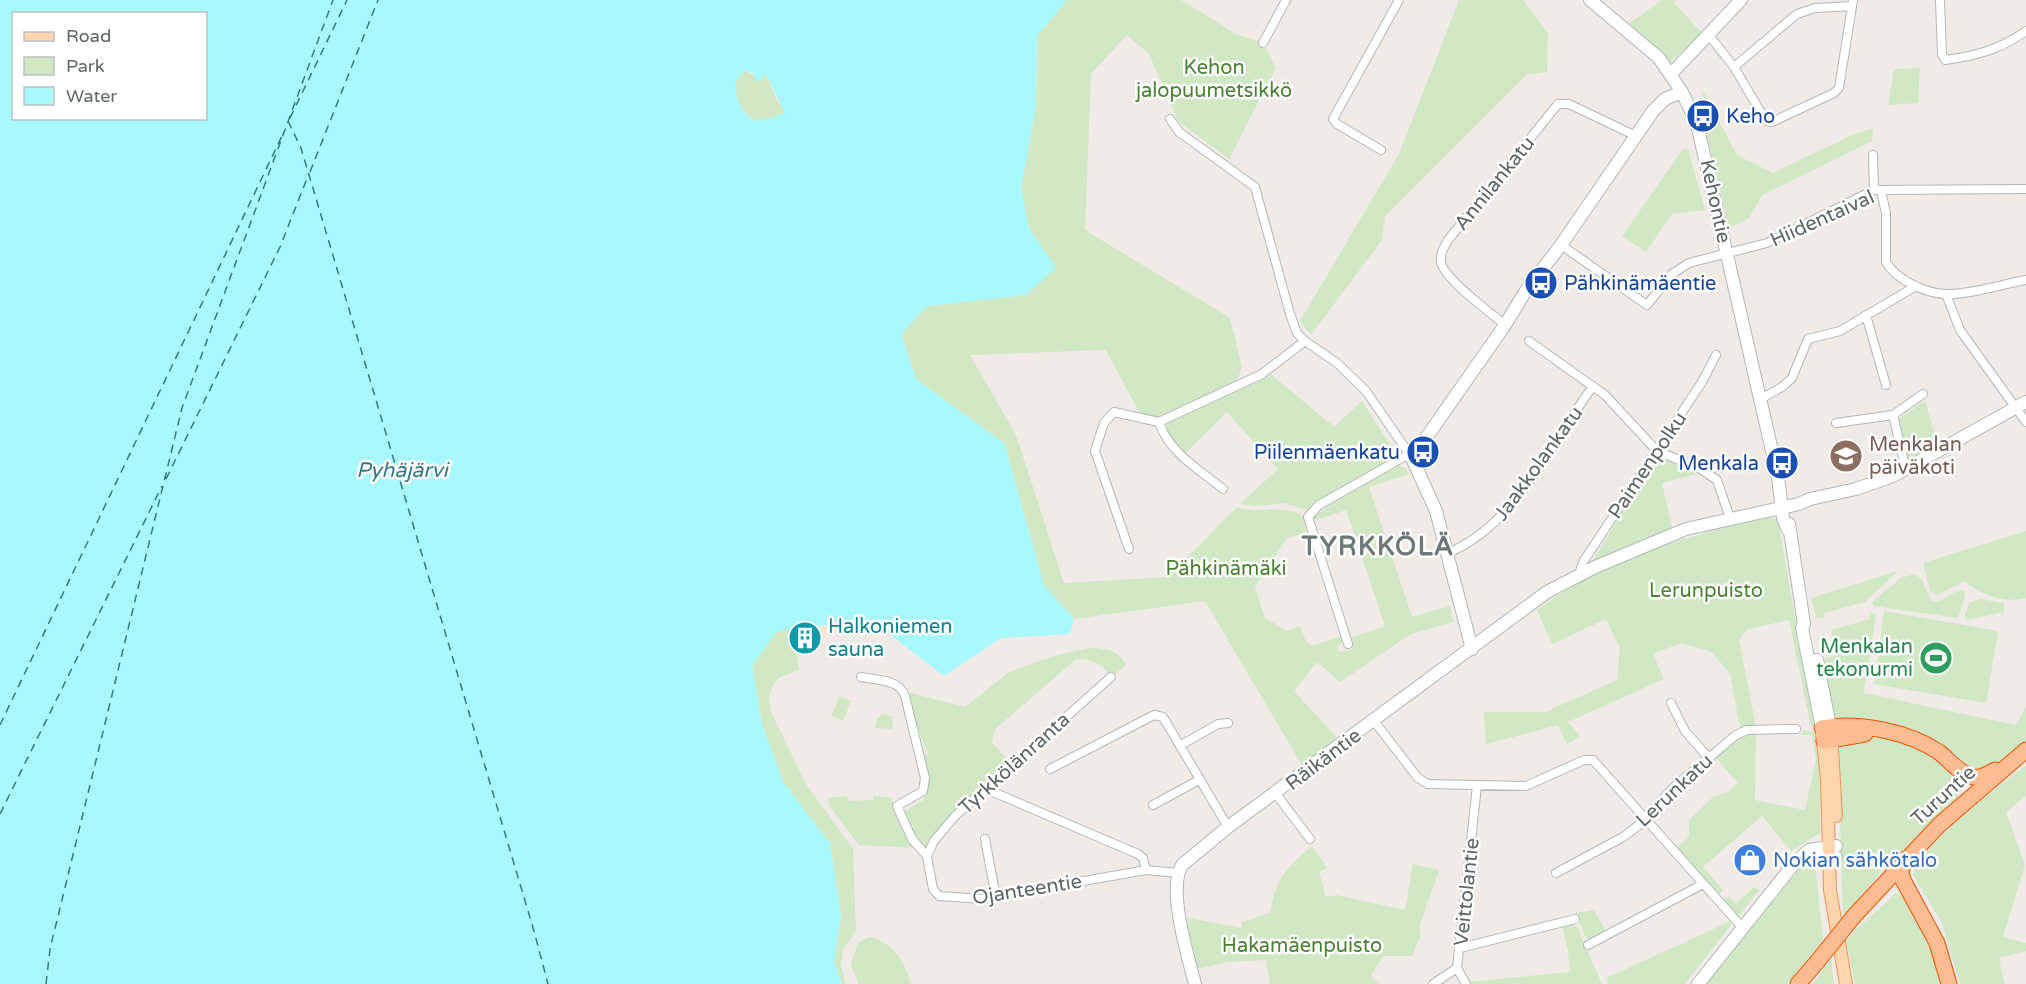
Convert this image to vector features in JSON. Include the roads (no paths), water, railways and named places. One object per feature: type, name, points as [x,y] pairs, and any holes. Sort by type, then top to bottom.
[{"type":"highway","points":[[1827,733],[1881,731],[1927,745],[1970,776],[1980,777],[2022,753]]},
{"type":"highway","name":"Turuntie","points":[[1798,984],[1905,859],[1961,805],[2022,753]]},
{"type":"highway","points":[[1954,765],[1965,784],[1961,805]]},
{"type":"highway","points":[[1905,859],[1902,876],[1937,943],[1948,984]]},
{"type":"highway","points":[[1859,911],[1883,892],[1895,889],[1904,893],[1919,908]]},
{"type":"main road","points":[[1827,733],[1833,918],[1846,981]]},
{"type":"street","points":[[1263,43],[1286,0]]},
{"type":"street","points":[[1381,150],[1337,124],[1333,119],[1399,0]]},
{"type":"street","name":"Kehontie","points":[[1590,0],[1647,47],[1671,74],[1701,134],[1759,400],[1778,477],[1784,488],[1784,504],[1804,624],[1810,631],[1827,733]]},
{"type":"street","points":[[1671,74],[1741,0]]},
{"type":"street","points":[[1940,0],[1942,54],[1945,60],[1988,52],[2009,43],[2026,31]]},
{"type":"street","points":[[1708,34],[1734,67],[1766,121],[1782,120],[1834,93],[1839,88],[1852,3],[1815,8],[1797,14],[1734,67]]},
{"type":"street","points":[[1348,644],[1308,517],[1319,506],[1410,456],[1505,325],[1530,285],[1561,245],[1657,106],[1669,97],[1682,92]]},
{"type":"street","name":"Annilankatu","points":[[1505,325],[1449,276],[1441,264],[1442,251],[1448,240],[1558,104],[1569,104],[1636,136]]},
{"type":"street","points":[[1170,119],[1179,132],[1256,187],[1297,333],[1337,363],[1359,384],[1410,456],[1436,511],[1472,649]]},
{"type":"street","points":[[1873,155],[1878,190],[1886,213],[1886,262],[1890,268],[1916,286],[1946,294],[2026,280]]},
{"type":"street","name":"Hiidentaival","points":[[1561,245],[1647,306],[1672,274],[1682,266],[1711,256],[1728,255],[1767,243],[1878,190],[2026,189]]},
{"type":"street","points":[[1759,400],[1782,387],[1792,378],[1808,339],[1840,331],[1916,286]]},
{"type":"street","points":[[1946,294],[1966,340],[2021,404],[2026,422]]},
{"type":"street","points":[[1866,315],[1886,385]]},
{"type":"street","points":[[1129,549],[1095,451],[1104,423],[1114,412],[1159,422],[1262,374],[1305,341]]},
{"type":"street","points":[[1529,341],[1593,386],[1657,450],[1699,468],[1717,480],[1730,518]]},
{"type":"street","name":"Paimenpolku","points":[[1579,575],[1583,562],[1702,382],[1716,355]]},
{"type":"street","name":"Jaakkolankatu","points":[[1448,554],[1481,535],[1505,515],[1593,386]]},
{"type":"street","points":[[1836,423],[1893,415],[1923,394]]},
{"type":"street","points":[[1784,504],[1798,497],[1810,499],[1856,489],[1906,470],[2021,404]]},
{"type":"street","points":[[1893,415],[1906,470]]},
{"type":"street","points":[[1159,422],[1164,438],[1179,454],[1223,489]]},
{"type":"street","name":"Räikäntie","points":[[1178,873],[1196,851],[1548,592],[1654,540],[1784,504]]},
{"type":"street","name":"Ojanteentie","points":[[861,677],[892,683],[903,691],[925,778],[922,791],[897,806],[912,839],[927,856],[933,890],[939,896],[969,900],[1146,870],[1178,873]]},
{"type":"street","name":"Tyrkkölänranta","points":[[927,856],[934,841],[955,816],[1111,677]]},
{"type":"street","points":[[1671,703],[1685,730],[1708,757]]},
{"type":"street","points":[[1050,768],[1154,715],[1166,720],[1228,827]]},
{"type":"street","points":[[1374,721],[1422,783],[1526,786],[1584,760],[1593,760],[1742,927]]},
{"type":"street","points":[[1181,745],[1218,724],[1228,723]]},
{"type":"street","name":"Lerunkatu","points":[[1556,873],[1623,837],[1645,818],[1674,787],[1741,732],[1796,729]]},
{"type":"street","points":[[1153,805],[1199,780]]},
{"type":"street","name":"Veittolantie","points":[[1433,984],[1457,968],[1477,786]]},
{"type":"street","points":[[986,789],[1138,855],[1143,858],[1146,870]]},
{"type":"street","points":[[1276,794],[1310,839]]},
{"type":"street","points":[[986,838],[996,897]]},
{"type":"street","points":[[1698,984],[1784,875],[1809,850],[1832,852]]},
{"type":"street","points":[[1178,873],[1178,905],[1195,984]]},
{"type":"street","points":[[1588,945],[1703,884]]},
{"type":"street","points":[[1460,948],[1575,919]]},
{"type":"street","points":[[1457,968],[1466,984]]},
{"type":"water","name":"Pyhäjärvi","points":[[0,0],[1067,0],[1037,36],[1036,107],[1021,188],[1029,229],[1056,267],[1026,295],[927,306],[901,334],[916,379],[1004,443],[1044,585],[1074,619],[1070,634],[1001,638],[944,676],[871,620],[777,631],[752,666],[762,724],[783,782],[830,843],[841,916],[834,962],[842,984],[0,984]],"holes":[[[744,71],[753,73],[757,82],[766,74],[785,113],[770,119],[755,121],[745,113],[738,100],[735,83]]]},
{"type":"place","name":"Keho","points":[[1703,116]]},
{"type":"place","name":"Pähkinämäentie","points":[[1541,283]]},
{"type":"place","name":"Piilenmäenkatu","points":[[1423,452]]},
{"type":"place","name":"Menkalan päiväkoti","points":[[1846,456]]},
{"type":"place","name":"Menkala","points":[[1782,463]]},
{"type":"place","name":"Halkoniemen sauna","points":[[805,638]]},
{"type":"place","name":"Menkalan tekonurmi","points":[[1936,658]]},
{"type":"place","name":"Nokian sähkötalo","points":[[1750,860]]},
{"type":"district","name":"TYRKKÖLÄ","points":[[1378,546]]},
{"type":"park label","name":"Kehon jalopuumetsikkö","points":[[1214,78]]},
{"type":"park label","name":"Pähkinämäki","points":[[1226,568]]},
{"type":"park label","name":"Lerunpuisto","points":[[1706,590]]},
{"type":"park label","name":"Hakamäenpuisto","points":[[1302,945]]}]
